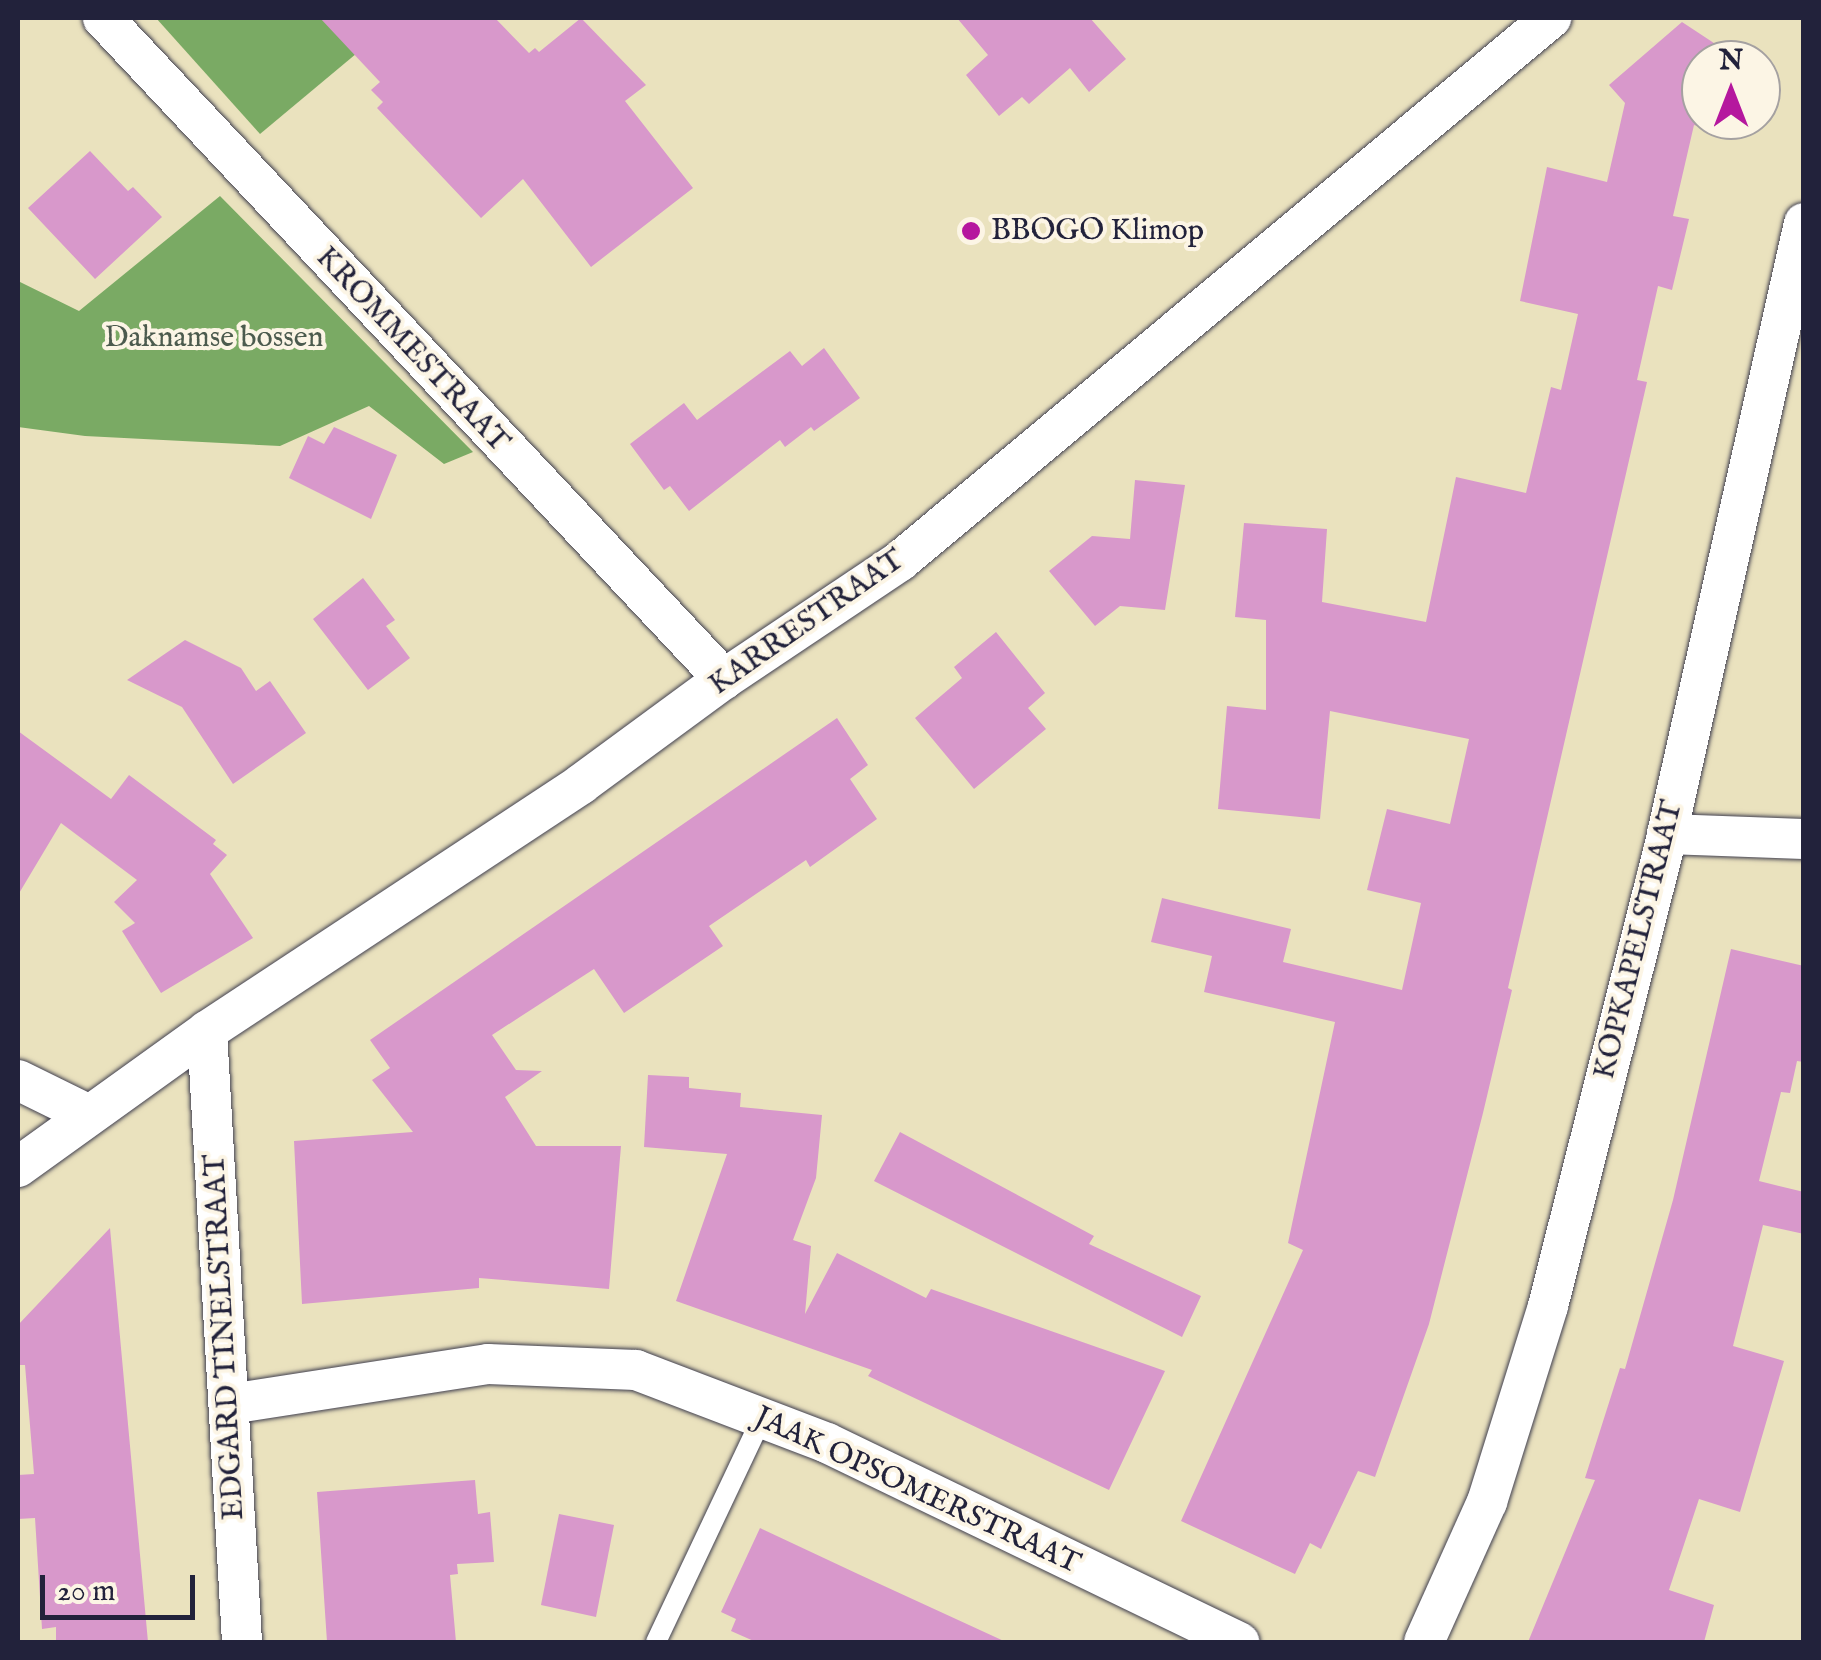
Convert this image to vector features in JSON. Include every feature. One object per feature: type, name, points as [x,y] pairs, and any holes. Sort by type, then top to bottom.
[{"type":"street","name":"KROMMESTRAAT","points":[[103,18],[724,679]]},
{"type":"street","name":"KARRESTRAAT","points":[[18,1167],[207,1031],[581,784],[724,679],[900,561],[1551,18]]},
{"type":"street","name":"KOPKAPELSTRAAT","points":[[1424,1642],[1486,1502],[1520,1405],[1667,834],[1804,223]]},
{"type":"street","points":[[1667,834],[1804,839]]},
{"type":"street","name":"EDGARD TINELSTRAAT","points":[[207,1031],[242,1642]]},
{"type":"street","points":[[18,1080],[87,1114]]},
{"type":"street","name":"JAAK OPSOMERSTRAAT","points":[[230,1404],[488,1364],[636,1370],[827,1443],[1239,1642]]},
{"type":"lane","points":[[656,1642],[762,1418]]},
{"type":"green space","points":[[156,18],[399,18],[260,134]]},
{"type":"green space","name":"Daknamse bossen","points":[[220,196],[473,452],[444,464],[369,406],[280,446],[85,436],[18,427],[18,281],[79,311]]},
{"type":"building","points":[[320,18],[495,18],[529,53],[535,48],[539,52],[581,18],[646,85],[625,101],[693,188],[591,267],[523,179],[481,218],[377,108],[383,102],[371,90],[380,82]]},
{"type":"building","points":[[957,18],[1090,18],[1126,59],[1089,92],[1070,68],[1029,104],[1022,97],[999,116],[966,75],[988,55]]},
{"type":"building","points":[[1682,22],[1709,40],[1681,40],[1681,140],[1691,140],[1673,216],[1689,219],[1672,290],[1658,286],[1637,380],[1647,382],[1508,988],[1512,990],[1429,1324],[1375,1477],[1358,1471],[1321,1549],[1310,1543],[1295,1574],[1181,1521],[1303,1250],[1288,1243],[1335,1022],[1204,992],[1212,956],[1151,942],[1162,898],[1291,929],[1283,962],[1402,990],[1421,903],[1367,890],[1387,809],[1450,824],[1469,739],[1330,711],[1320,819],[1218,809],[1227,706],[1266,710],[1266,620],[1235,617],[1244,523],[1327,529],[1322,602],[1426,622],[1456,477],[1526,493],[1551,387],[1561,390],[1578,314],[1520,301],[1547,167],[1607,182],[1625,103],[1609,85]]},
{"type":"building","points":[[90,151],[128,191],[133,187],[162,217],[95,279],[28,208]]},
{"type":"building","points":[[824,348],[860,398],[785,447],[780,440],[689,511],[670,486],[664,490],[630,444],[684,403],[697,420],[790,351],[802,366]]},
{"type":"building","points":[[334,427],[397,455],[371,519],[289,478],[308,436],[324,444]]},
{"type":"building","points":[[1135,480],[1185,485],[1165,610],[1120,606],[1095,626],[1049,571],[1092,536],[1130,539]]},
{"type":"building","points":[[363,578],[395,620],[386,626],[410,658],[368,690],[313,619]]},
{"type":"building","points":[[996,632],[1045,693],[1028,708],[1046,729],[974,789],[915,718],[962,678],[954,667]]},
{"type":"building","points":[[185,640],[241,668],[256,691],[270,681],[306,733],[233,784],[182,707],[127,680]]},
{"type":"building","points":[[837,718],[868,765],[850,779],[877,819],[810,867],[806,860],[709,926],[723,946],[624,1013],[594,969],[492,1035],[516,1070],[542,1071],[505,1097],[536,1146],[621,1146],[609,1289],[479,1278],[479,1288],[302,1304],[294,1141],[413,1132],[372,1080],[390,1068],[370,1040]]},
{"type":"building","points":[[18,731],[111,799],[129,775],[216,840],[213,844],[227,855],[210,874],[253,938],[161,993],[122,931],[135,923],[114,902],[137,880],[61,823],[18,895]]},
{"type":"building","points":[[1731,949],[1804,966],[1804,1062],[1797,1061],[1790,1093],[1781,1092],[1759,1181],[1804,1192],[1804,1234],[1763,1225],[1733,1346],[1784,1361],[1740,1512],[1699,1499],[1669,1590],[1714,1605],[1704,1642],[1528,1642],[1595,1480],[1585,1478],[1620,1368],[1625,1369],[1673,1200]]},
{"type":"building","points":[[648,1075],[689,1077],[689,1088],[741,1093],[740,1107],[822,1115],[816,1178],[793,1240],[811,1246],[805,1314],[837,1253],[926,1298],[931,1289],[1165,1371],[1109,1490],[868,1376],[872,1370],[676,1301],[727,1154],[644,1147]]},
{"type":"building","points":[[900,1132],[1094,1236],[1089,1244],[1201,1296],[1182,1337],[874,1181]]},
{"type":"building","points":[[110,1228],[148,1642],[56,1642],[56,1627],[42,1629],[35,1518],[18,1519],[18,1475],[34,1474],[25,1365],[18,1365],[18,1325]]},
{"type":"building","points":[[475,1480],[478,1514],[490,1512],[494,1562],[457,1564],[458,1574],[450,1575],[456,1642],[327,1642],[317,1492]]},
{"type":"building","points":[[559,1514],[614,1525],[596,1617],[541,1605]]},
{"type":"building","points":[[760,1528],[1006,1642],[756,1642],[731,1631],[736,1619],[721,1612]]},
{"type":"place","name":"BBOGO Klimop","points":[[971,231]]}]
